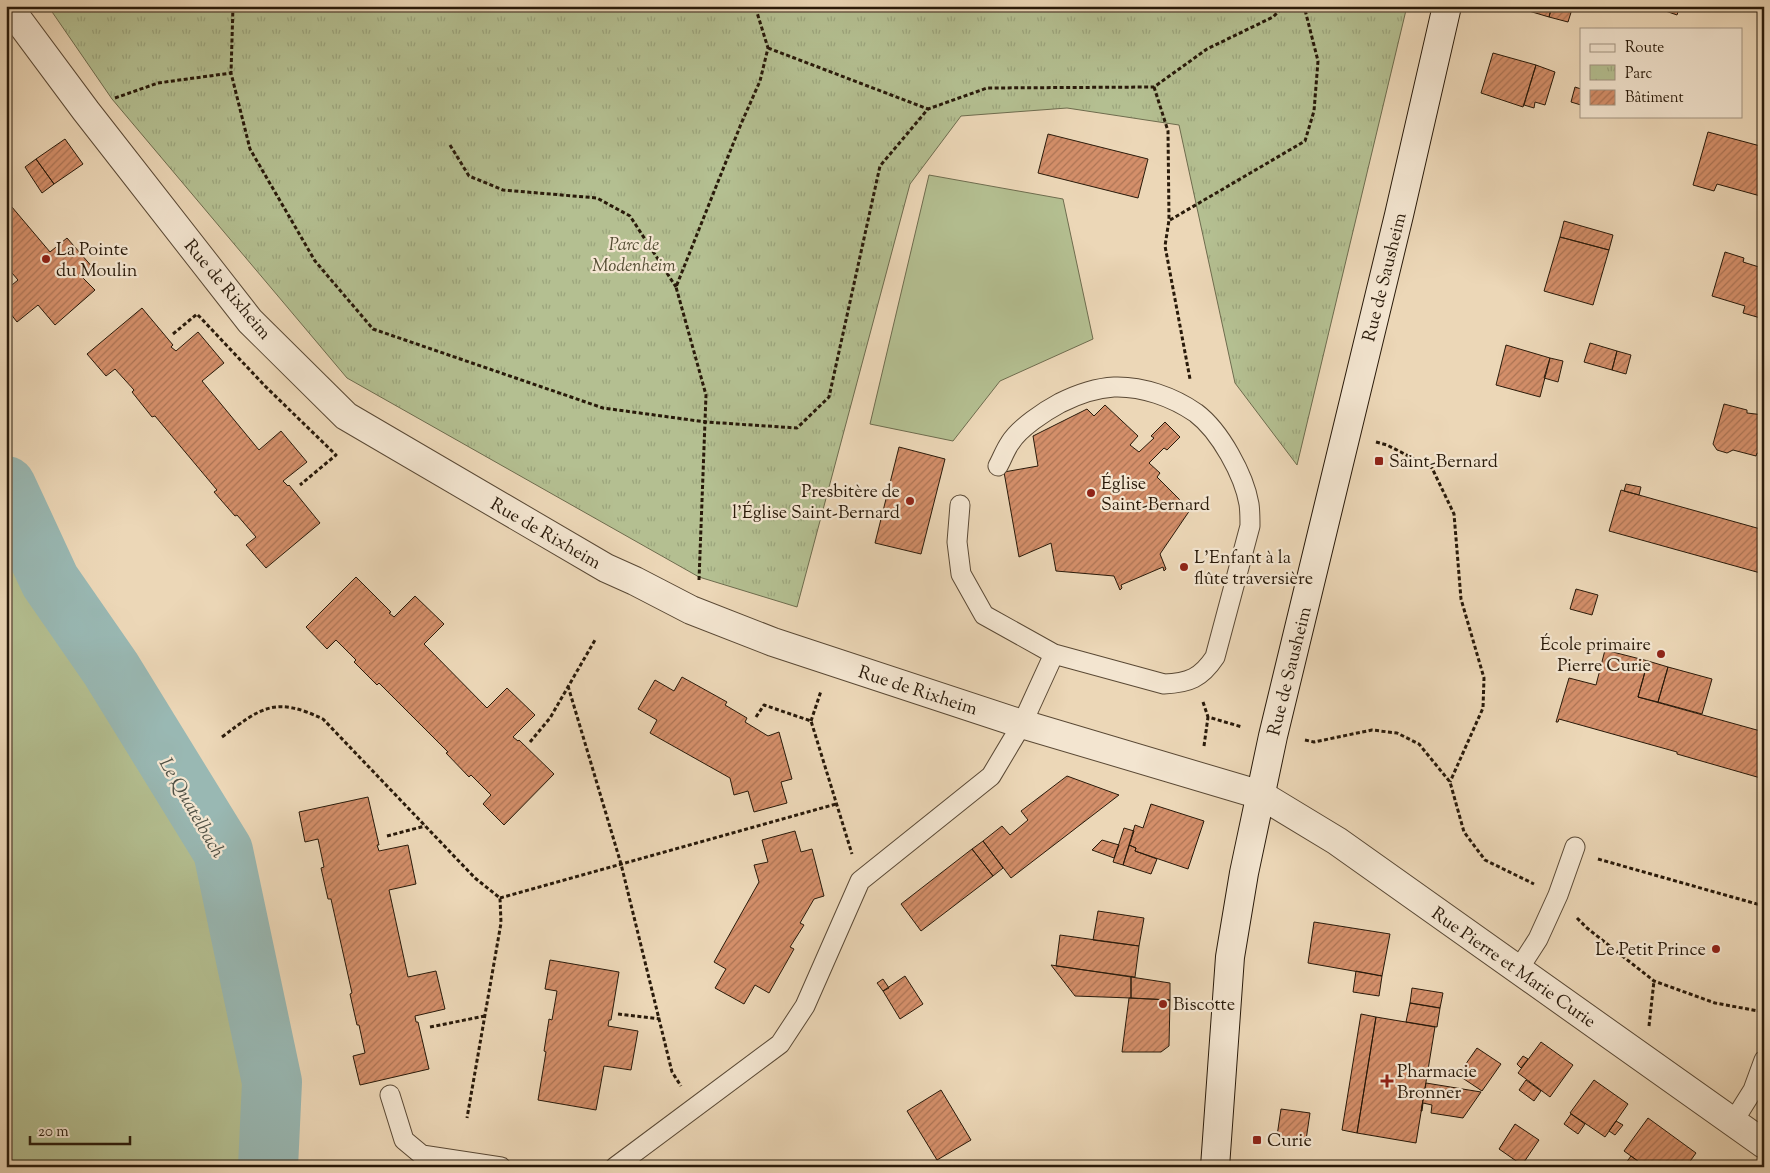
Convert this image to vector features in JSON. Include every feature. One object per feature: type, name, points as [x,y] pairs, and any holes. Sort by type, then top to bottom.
[{"type":"street","name":"Rue de Rixheim","points":[[8,6],[86,111],[250,321],[346,416],[606,568],[691,610],[773,642],[1022,724],[1261,795]]},
{"type":"street","name":"Rue de Sausheim","points":[[1215,1167],[1230,957],[1244,873],[1273,736],[1447,6]]},
{"type":"street","name":"Rue Pierre et Marie Curie","points":[[1261,795],[1337,842],[1764,1144]]},
{"type":"lane","points":[[960,505],[957,542],[962,574],[984,615],[1054,654],[1164,684],[1182,684],[1207,669],[1215,657],[1250,526],[1249,504],[1242,478],[1230,454],[1211,428],[1197,414],[1170,399],[1142,389],[1113,387],[1077,395],[1042,412],[1011,441],[998,466]]},
{"type":"lane","points":[[615,1167],[780,1044],[805,1006],[860,881],[991,776],[1022,724],[1054,654]]},
{"type":"lane","points":[[1518,970],[1538,939],[1558,895],[1574,850]]},
{"type":"lane","points":[[1733,1122],[1753,1090],[1764,1060]]},
{"type":"lane","points":[[390,1095],[404,1140],[422,1155],[502,1167]]},
{"type":"path","points":[[233,6],[231,73],[250,149],[315,260],[372,328],[603,408],[706,422],[797,428],[829,396],[880,166],[928,109],[987,88],[1154,87],[1207,49],[1273,17],[1284,6]]},
{"type":"path","points":[[676,287],[760,81],[768,48],[754,6]]},
{"type":"path","points":[[1169,220],[1305,141],[1314,111],[1318,61],[1304,6]]},
{"type":"path","points":[[768,48],[928,109]]},
{"type":"path","points":[[86,111],[112,99],[158,83],[231,73]]},
{"type":"path","points":[[1154,87],[1168,131],[1169,220],[1165,246],[1197,414]]},
{"type":"path","points":[[450,145],[470,176],[503,190],[596,198],[630,216],[676,287],[706,396],[700,577],[691,610]]},
{"type":"path","points":[[173,334],[197,314],[265,386],[336,455],[300,485]]},
{"type":"path","points":[[1346,436],[1387,445],[1432,468],[1454,514],[1461,599],[1484,678],[1483,708],[1450,782]]},
{"type":"path","points":[[530,742],[550,718],[595,640]]},
{"type":"path","points":[[1194,678],[1208,717],[1273,736],[1314,742],[1372,730],[1397,733],[1418,744],[1450,782],[1464,832],[1485,860],[1558,895],[1586,928],[1654,981],[1715,1003],[1764,1012]]},
{"type":"path","points":[[568,686],[621,864],[672,1072],[694,1108]]},
{"type":"path","points":[[821,690],[811,721],[860,881]]},
{"type":"path","points":[[756,717],[764,705],[811,721]]},
{"type":"path","points":[[222,737],[248,717],[266,708],[280,706],[302,709],[322,719],[476,878],[500,898],[501,923],[467,1118]]},
{"type":"path","points":[[500,898],[836,804]]},
{"type":"path","points":[[387,836],[426,826]]},
{"type":"path","points":[[1574,850],[1764,906]]},
{"type":"path","points":[[1646,1060],[1654,981]]},
{"type":"path","points":[[618,1014],[660,1019]]},
{"type":"path","points":[[430,1027],[484,1016]]},
{"type":"green space","name":"Parc de Modenheim","points":[[48,6],[1407,6],[1297,465],[1235,383],[1179,125],[1067,108],[961,116],[910,184],[797,607],[699,577],[347,378],[112,99]]},
{"type":"green space","points":[[929,175],[1063,199],[1093,339],[1000,381],[953,441],[870,424]]},
{"type":"green space","points":[[6,519],[43,600],[209,856],[256,1088],[253,1167],[6,1167]]},
{"type":"building","points":[[1512,6],[1552,6],[1549,17]]},
{"type":"building","points":[[1552,6],[1573,6],[1568,22],[1549,17]]},
{"type":"building","points":[[1651,6],[1680,6],[1677,15]]},
{"type":"building","points":[[1493,53],[1536,65],[1523,107],[1481,93]]},
{"type":"building","points":[[1536,65],[1555,72],[1545,105],[1535,102],[1534,108],[1524,105]]},
{"type":"building","points":[[1575,87],[1580,89],[1580,105],[1571,102]]},
{"type":"building","points":[[1708,132],[1764,147],[1764,197],[1717,184],[1714,191],[1693,185]]},
{"type":"building","points":[[1048,134],[1148,159],[1138,198],[1038,173]]},
{"type":"building","points":[[65,139],[83,164],[54,184],[36,159]]},
{"type":"building","points":[[36,159],[54,184],[42,193],[25,167]]},
{"type":"building","name":"La Pointe du Moulin","points":[[6,200],[50,252],[67,238],[94,269],[83,278],[95,290],[55,325],[38,305],[17,322],[6,308],[6,290],[18,280],[6,266]]},
{"type":"building","points":[[1564,221],[1613,235],[1609,250],[1560,237]]},
{"type":"building","points":[[1560,237],[1609,250],[1593,305],[1544,291]]},
{"type":"building","points":[[1725,252],[1744,258],[1743,262],[1759,267],[1761,262],[1764,263],[1764,319],[1743,313],[1745,306],[1712,296]]},
{"type":"building","points":[[142,308],[176,351],[198,332],[224,363],[202,381],[259,450],[281,431],[307,462],[283,481],[289,485],[320,523],[266,568],[246,545],[256,537],[214,492],[217,490],[155,416],[152,417],[132,392],[134,390],[115,369],[106,376],[87,354]]},
{"type":"building","points":[[1590,343],[1617,351],[1612,370],[1584,362]]},
{"type":"building","points":[[1506,345],[1550,358],[1540,397],[1496,385]]},
{"type":"building","points":[[1617,351],[1631,355],[1626,374],[1612,370]]},
{"type":"building","points":[[1550,358],[1563,361],[1558,382],[1544,378]]},
{"type":"building","points":[[1724,404],[1747,410],[1747,413],[1764,415],[1764,455],[1757,453],[1756,456],[1733,450],[1727,453],[1717,450],[1713,444]]},
{"type":"building","name":"Église Saint-Bernard","points":[[1105,405],[1138,436],[1130,445],[1139,452],[1154,438],[1151,436],[1165,422],[1180,437],[1167,450],[1164,448],[1149,463],[1160,473],[1157,477],[1190,510],[1160,554],[1166,569],[1164,571],[1163,567],[1121,585],[1122,588],[1120,590],[1114,576],[1056,571],[1051,543],[1019,557],[1004,472],[1038,466],[1033,436],[1087,409],[1094,416]]},
{"type":"building","name":"Presbitère de l'Église Saint-Bernard","points":[[899,447],[945,459],[921,554],[875,543]]},
{"type":"building","points":[[1626,484],[1641,487],[1639,495],[1624,491]]},
{"type":"building","points":[[1621,490],[1764,530],[1764,574],[1609,531]]},
{"type":"building","points":[[356,577],[394,617],[415,596],[444,624],[424,644],[487,708],[507,688],[535,715],[513,737],[519,740],[554,774],[504,825],[483,804],[491,795],[471,775],[469,777],[446,753],[448,752],[379,683],[377,685],[354,662],[356,660],[336,640],[327,649],[306,627]]},
{"type":"building","points":[[1576,589],[1598,595],[1592,615],[1570,609]]},
{"type":"building","points":[[1605,650],[1648,661],[1638,697],[1764,732],[1764,779],[1559,719],[1556,722],[1569,678],[1596,685]]},
{"type":"building","points":[[1648,661],[1668,667],[1658,702],[1638,697]]},
{"type":"building","points":[[1668,667],[1712,679],[1702,714],[1658,702]]},
{"type":"building","points":[[682,677],[727,702],[725,705],[747,718],[745,722],[768,736],[779,732],[792,779],[781,782],[787,803],[754,812],[748,791],[734,795],[730,778],[650,733],[657,720],[638,709],[655,680],[674,691]]},
{"type":"building","points":[[1067,776],[1119,795],[1011,878],[983,841],[1002,826],[1010,835],[1028,820],[1021,811]]},
{"type":"building","points":[[368,797],[379,851],[408,845],[416,884],[389,890],[408,977],[436,971],[445,1009],[415,1016],[429,1069],[360,1085],[353,1056],[365,1053],[350,994],[352,993],[331,899],[328,899],[321,868],[324,867],[318,839],[305,842],[299,812]]},
{"type":"building","points":[[1151,804],[1204,821],[1188,869],[1135,851],[1136,848],[1129,845],[1135,825],[1143,828]]},
{"type":"building","points":[[1124,828],[1134,831],[1123,865],[1113,862]]},
{"type":"building","points":[[795,831],[801,852],[812,849],[824,896],[814,899],[800,923],[804,925],[790,947],[794,949],[769,993],[755,985],[744,1004],[715,988],[726,969],[714,962],[759,882],[754,865],[768,862],[762,840]]},
{"type":"building","points":[[1102,840],[1119,845],[1114,858],[1092,850]]},
{"type":"building","points":[[983,841],[1003,868],[993,876],[972,849]]},
{"type":"building","points":[[1129,845],[1136,848],[1135,851],[1157,859],[1151,874],[1123,865]]},
{"type":"building","points":[[972,849],[993,876],[921,931],[901,904]]},
{"type":"building","points":[[1098,911],[1144,918],[1139,946],[1093,940]]},
{"type":"building","points":[[1314,922],[1390,934],[1382,976],[1308,963]]},
{"type":"building","points":[[1060,935],[1139,946],[1135,977],[1056,966]]},
{"type":"building","points":[[550,960],[619,972],[611,1020],[609,1020],[608,1026],[638,1031],[631,1070],[604,1066],[596,1110],[538,1100],[549,1019],[552,1020],[557,991],[545,989]]},
{"type":"building","points":[[1051,965],[1131,977],[1131,998],[1075,996]]},
{"type":"building","points":[[1356,971],[1382,976],[1379,996],[1353,992]]},
{"type":"building","points":[[905,976],[923,1004],[900,1019],[883,991]]},
{"type":"building","points":[[1131,977],[1170,983],[1170,1000],[1131,998]]},
{"type":"building","points":[[883,979],[889,988],[883,991],[877,983]]},
{"type":"building","points":[[1412,988],[1443,993],[1440,1008],[1410,1003]]},
{"type":"building","points":[[1129,998],[1170,1000],[1169,1046],[1161,1052],[1122,1052]]},
{"type":"building","points":[[1410,1003],[1440,1008],[1437,1027],[1406,1022]]},
{"type":"building","points":[[1361,1014],[1376,1017],[1357,1133],[1342,1130]]},
{"type":"building","points":[[1376,1017],[1435,1027],[1416,1143],[1357,1133]]},
{"type":"building","points":[[1541,1042],[1573,1065],[1550,1097],[1518,1073]]},
{"type":"building","points":[[1477,1048],[1501,1064],[1482,1091],[1458,1075]]},
{"type":"building","points":[[1523,1056],[1528,1059],[1521,1068],[1517,1064]]},
{"type":"building","points":[[1526,1080],[1541,1091],[1534,1101],[1519,1090]]},
{"type":"building","points":[[1594,1080],[1628,1104],[1605,1137],[1570,1113]]},
{"type":"building","points":[[1426,1083],[1481,1092],[1463,1118],[1431,1113],[1432,1105],[1423,1103],[1421,1111]]},
{"type":"building","points":[[941,1090],[971,1140],[937,1160],[907,1111]]},
{"type":"building","points":[[1281,1109],[1310,1113],[1306,1140],[1277,1136]]},
{"type":"building","points":[[1571,1114],[1585,1124],[1578,1134],[1564,1124]]},
{"type":"building","points":[[1648,1118],[1696,1153],[1686,1167],[1646,1167],[1624,1151]]},
{"type":"building","points":[[1616,1121],[1623,1125],[1615,1135],[1609,1131]]},
{"type":"building","points":[[1515,1124],[1539,1140],[1522,1165],[1499,1149]]},
{"type":"building","points":[[1631,1156],[1646,1167],[1623,1167]]},
{"type":"building","points":[[1314,1162],[1342,1167],[1313,1167]]},
{"type":"waterway","name":"Le Quatelbach","points":[[6,486],[50,581],[111,669],[223,851],[272,1082],[268,1167]]},
{"type":"place","name":"La Pointe du Moulin","points":[[46,259]]},
{"type":"place","name":"Saint-Bernard","points":[[1379,461]]},
{"type":"place","name":"Église Saint-Bernard","points":[[1091,493]]},
{"type":"place","name":"Presbitère de l'Église Saint-Bernard","points":[[910,501]]},
{"type":"place","name":"L’Enfant à la flûte traversière","points":[[1184,567]]},
{"type":"place","name":"École primaire Pierre Curie","points":[[1661,654]]},
{"type":"place","name":"Le Petit Prince","points":[[1716,949]]},
{"type":"place","name":"Biscotte","points":[[1163,1004]]},
{"type":"place","name":"Pharmacie Bronner","points":[[1387,1081]]},
{"type":"place","name":"Curie","points":[[1257,1140]]}]
